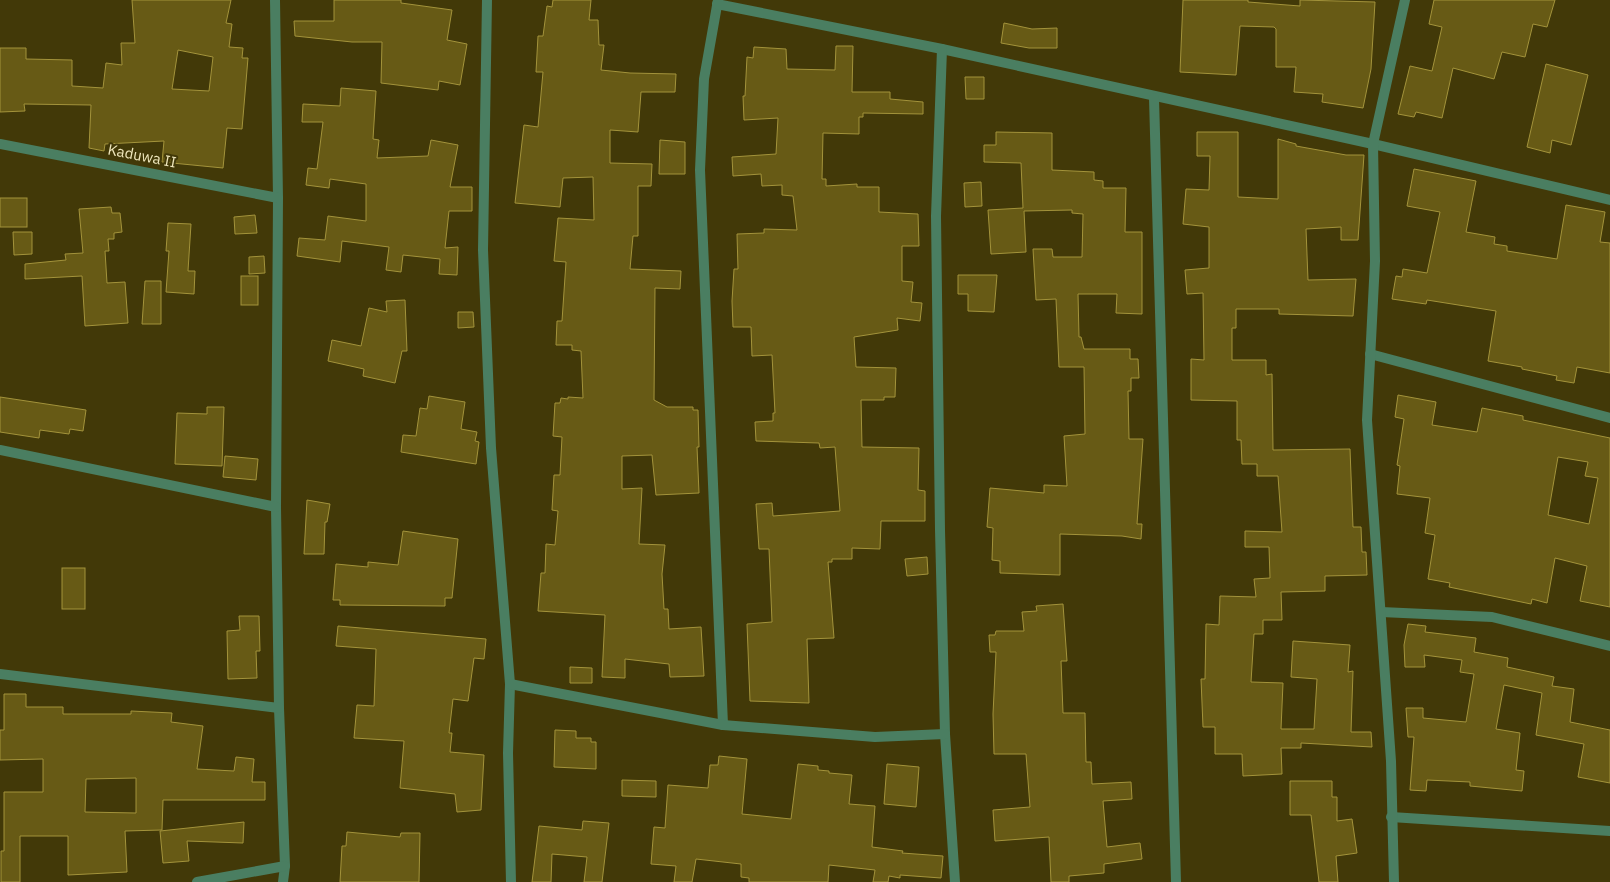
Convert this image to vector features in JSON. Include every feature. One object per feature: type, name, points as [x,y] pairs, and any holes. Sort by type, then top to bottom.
[{"type":"street","points":[[275,0],[278,198],[276,507],[279,708],[286,866],[283,882]]},
{"type":"street","points":[[487,0],[483,250],[491,448],[510,684],[508,753],[511,882]]},
{"type":"street","points":[[1394,882],[1391,761],[1366,420],[1375,261],[1373,144],[1405,0]]},
{"type":"street","points":[[723,725],[700,170],[704,79],[717,2],[942,49],[1154,98],[1373,144],[1610,200]]},
{"type":"street","points":[[942,49],[936,216],[945,734],[955,882]]},
{"type":"street","points":[[1154,98],[1176,882]]},
{"type":"street","name":"Kaduwa II","points":[[0,144],[278,198]]},
{"type":"street","points":[[1370,354],[1610,418]]},
{"type":"street","points":[[0,450],[276,507]]},
{"type":"street","points":[[1380,612],[1492,617],[1610,646]]},
{"type":"street","points":[[0,674],[279,708]]},
{"type":"street","points":[[510,684],[723,725],[875,737],[945,734]]},
{"type":"street","points":[[1392,817],[1610,831]]},
{"type":"street","points":[[197,882],[286,866]]},
{"type":"building","points":[[132,0],[231,0],[226,23],[232,24],[229,47],[243,48],[242,58],[248,58],[242,129],[227,128],[223,168],[162,162],[164,141],[105,144],[104,151],[89,148],[91,105],[24,104],[25,111],[0,112],[0,48],[26,48],[26,59],[72,60],[72,86],[103,88],[106,63],[122,65],[121,43],[135,43]],"holes":[[[178,50],[213,57],[209,91],[172,89]]]},
{"type":"building","points":[[334,0],[401,0],[401,3],[452,10],[447,40],[467,44],[460,85],[439,81],[438,90],[381,83],[382,42],[352,42],[295,36],[294,21],[334,21]]},
{"type":"building","points":[[553,0],[591,0],[589,20],[598,20],[599,45],[604,45],[601,70],[676,74],[675,92],[641,92],[638,132],[610,130],[610,163],[652,164],[651,186],[638,186],[638,236],[633,236],[630,269],[681,271],[680,289],[655,288],[654,400],[667,407],[693,407],[693,410],[698,410],[699,493],[656,495],[652,455],[622,456],[622,489],[642,488],[639,544],[665,545],[662,574],[664,609],[668,609],[669,629],[701,627],[704,676],[670,677],[669,664],[625,659],[625,678],[602,677],[605,615],[538,611],[541,573],[545,573],[546,544],[555,545],[558,511],[552,510],[554,475],[560,475],[562,437],[553,436],[555,403],[560,403],[561,398],[583,398],[581,351],[572,350],[572,345],[556,345],[557,321],[562,321],[566,262],[554,261],[558,218],[594,220],[593,177],[563,178],[560,207],[515,203],[524,125],[538,127],[543,72],[536,72],[538,36],[543,36],[547,6],[552,7]]},
{"type":"building","points":[[1183,0],[1248,0],[1248,2],[1300,6],[1300,0],[1375,2],[1371,69],[1363,108],[1322,102],[1323,94],[1294,92],[1296,67],[1276,67],[1276,29],[1274,27],[1240,26],[1236,75],[1180,72]]},
{"type":"building","points":[[1434,0],[1555,0],[1547,27],[1533,24],[1525,57],[1502,52],[1494,79],[1453,68],[1442,118],[1416,112],[1414,117],[1398,114],[1410,66],[1432,71],[1442,27],[1429,24]]},
{"type":"building","points":[[1004,23],[1032,29],[1057,28],[1057,48],[1029,48],[1001,43]]},
{"type":"building","points":[[836,46],[853,46],[852,92],[890,92],[890,99],[923,102],[923,114],[863,113],[863,117],[859,117],[859,134],[823,133],[822,179],[826,179],[826,186],[857,184],[857,187],[879,187],[879,212],[918,214],[919,246],[902,246],[902,281],[913,282],[911,302],[922,303],[920,321],[897,318],[898,330],[854,337],[856,367],[896,368],[895,397],[884,397],[884,400],[861,400],[862,447],[919,448],[918,490],[925,491],[925,521],[881,521],[880,549],[852,548],[852,559],[832,559],[832,562],[828,562],[834,638],[807,639],[809,703],[750,701],[747,624],[772,622],[769,549],[759,549],[756,504],[772,503],[773,516],[840,511],[835,447],[820,448],[819,443],[756,441],[755,422],[773,421],[773,413],[775,413],[772,355],[752,356],[751,327],[733,327],[734,269],[738,269],[737,234],[764,233],[764,229],[797,230],[793,196],[782,195],[782,185],[762,186],[761,174],[733,176],[732,157],[776,154],[778,118],[744,120],[743,96],[745,96],[747,57],[753,58],[754,47],[786,49],[787,69],[835,70]]},
{"type":"building","points":[[1546,64],[1588,75],[1571,145],[1552,140],[1550,153],[1527,147]]},
{"type":"building","points":[[965,77],[984,77],[984,99],[966,99]]},
{"type":"building","points":[[341,88],[376,91],[373,139],[379,140],[377,158],[428,156],[431,140],[458,145],[450,187],[472,187],[472,211],[449,211],[445,248],[458,247],[457,275],[439,274],[440,259],[403,255],[401,272],[386,270],[389,247],[342,241],[340,262],[297,256],[299,238],[325,240],[328,216],[366,221],[366,184],[330,179],[329,188],[306,185],[308,168],[317,169],[323,122],[302,122],[303,104],[340,106]]},
{"type":"building","points":[[996,132],[1052,133],[1052,170],[1094,172],[1094,180],[1103,181],[1103,188],[1126,188],[1125,232],[1142,232],[1142,314],[1116,313],[1117,294],[1078,294],[1079,337],[1081,337],[1084,349],[1130,349],[1130,359],[1138,359],[1139,378],[1131,378],[1131,391],[1128,391],[1129,439],[1143,439],[1137,524],[1142,524],[1141,539],[1122,536],[1060,534],[1060,575],[1000,573],[1000,561],[992,560],[993,528],[987,527],[990,488],[1044,493],[1044,485],[1067,486],[1064,436],[1085,434],[1084,367],[1059,367],[1056,299],[1036,300],[1033,249],[1052,249],[1053,257],[1082,257],[1083,214],[1072,213],[1072,210],[1024,211],[1026,252],[991,254],[988,210],[1023,208],[1021,163],[984,162],[984,145],[996,145]]},
{"type":"building","points":[[1197,132],[1238,132],[1238,197],[1278,199],[1278,139],[1296,144],[1296,146],[1346,155],[1364,155],[1358,240],[1341,240],[1341,227],[1306,229],[1308,280],[1356,279],[1353,316],[1279,314],[1279,309],[1236,309],[1236,328],[1232,328],[1232,360],[1266,360],[1266,375],[1272,374],[1273,450],[1350,449],[1353,527],[1361,527],[1362,552],[1366,552],[1367,575],[1325,576],[1325,591],[1281,592],[1282,620],[1263,620],[1263,634],[1254,634],[1251,682],[1283,683],[1281,729],[1314,729],[1317,679],[1291,677],[1293,641],[1350,645],[1348,672],[1353,671],[1351,732],[1371,732],[1372,747],[1301,743],[1301,748],[1281,748],[1282,774],[1243,776],[1242,754],[1215,754],[1215,727],[1203,727],[1201,679],[1205,679],[1206,624],[1219,625],[1220,596],[1256,597],[1254,579],[1270,578],[1269,547],[1245,547],[1245,531],[1282,532],[1278,476],[1257,476],[1257,464],[1242,464],[1241,440],[1237,440],[1237,401],[1191,400],[1191,359],[1204,360],[1203,293],[1187,294],[1185,270],[1209,268],[1209,227],[1183,224],[1186,189],[1209,190],[1210,156],[1197,156]]},
{"type":"building","points":[[660,140],[685,142],[685,174],[659,174]]},
{"type":"building","points":[[1414,169],[1476,181],[1466,232],[1495,237],[1494,244],[1507,246],[1507,251],[1557,259],[1566,205],[1605,212],[1600,242],[1610,243],[1610,373],[1577,367],[1574,383],[1556,380],[1557,376],[1522,369],[1522,367],[1488,361],[1496,311],[1427,300],[1426,304],[1392,299],[1396,276],[1402,277],[1403,269],[1427,273],[1440,212],[1407,206]]},
{"type":"building","points":[[981,182],[982,206],[965,207],[964,183]]},
{"type":"building","points":[[0,198],[27,198],[27,227],[0,227]]},
{"type":"building","points":[[111,207],[112,213],[120,213],[122,232],[114,233],[114,239],[108,239],[109,251],[105,251],[107,283],[125,282],[128,323],[85,326],[82,276],[25,279],[25,264],[66,260],[65,254],[83,253],[79,209]]},
{"type":"building","points":[[255,215],[257,233],[235,234],[234,217]]},
{"type":"building","points":[[168,223],[191,224],[188,271],[195,271],[194,294],[166,292],[169,251],[166,251]]},
{"type":"building","points":[[13,232],[32,232],[32,254],[14,255]]},
{"type":"building","points":[[264,256],[265,273],[249,274],[249,257]]},
{"type":"building","points":[[958,275],[997,275],[994,312],[968,311],[968,294],[958,294]]},
{"type":"building","points":[[241,276],[258,276],[258,305],[241,305]]},
{"type":"building","points":[[145,281],[161,281],[161,324],[142,324]]},
{"type":"building","points":[[405,300],[407,351],[402,351],[395,383],[363,376],[364,369],[328,361],[332,340],[361,346],[369,308],[387,312],[386,301]]},
{"type":"building","points":[[458,312],[473,312],[474,327],[458,328]]},
{"type":"building","points":[[1398,395],[1436,402],[1432,425],[1477,432],[1482,408],[1523,416],[1523,420],[1610,438],[1610,607],[1580,601],[1587,566],[1555,558],[1547,603],[1532,599],[1531,604],[1449,587],[1450,583],[1428,579],[1435,535],[1425,533],[1430,498],[1397,494],[1400,466],[1397,465],[1404,419],[1395,417]],"holes":[[[1558,457],[1588,462],[1585,476],[1598,478],[1589,524],[1548,515]]]},
{"type":"building","points":[[429,396],[465,402],[461,429],[477,432],[475,441],[479,442],[476,464],[401,452],[403,435],[416,436],[420,408],[427,409]]},
{"type":"building","points":[[0,397],[86,410],[83,431],[70,429],[69,434],[40,430],[39,438],[0,432]]},
{"type":"building","points":[[207,407],[224,407],[222,466],[175,464],[177,413],[207,414]]},
{"type":"building","points":[[225,456],[258,459],[256,480],[223,477]]},
{"type":"building","points":[[307,500],[330,504],[327,522],[325,522],[324,554],[304,554]]},
{"type":"building","points":[[403,531],[458,539],[452,598],[445,598],[445,606],[340,605],[340,600],[333,600],[336,564],[368,567],[368,562],[398,565]]},
{"type":"building","points":[[927,557],[928,574],[907,576],[905,559]]},
{"type":"building","points":[[62,568],[85,568],[85,609],[62,609]]},
{"type":"building","points":[[1063,604],[1067,661],[1061,661],[1063,713],[1085,713],[1086,762],[1091,762],[1092,784],[1131,782],[1132,799],[1103,801],[1107,847],[1140,843],[1142,859],[1104,864],[1104,873],[1069,876],[1069,882],[1051,882],[1049,837],[995,841],[993,810],[1030,807],[1026,754],[994,754],[993,714],[996,652],[990,652],[989,635],[995,635],[996,631],[1024,631],[1022,612],[1037,611],[1036,606]]},
{"type":"building","points":[[239,616],[259,616],[260,651],[256,651],[257,678],[228,679],[227,631],[240,630]]},
{"type":"building","points":[[1408,624],[1426,626],[1425,632],[1476,638],[1474,652],[1508,658],[1507,667],[1554,677],[1552,686],[1574,689],[1570,722],[1610,730],[1610,783],[1578,777],[1584,744],[1536,735],[1542,693],[1504,685],[1496,729],[1520,733],[1516,770],[1524,771],[1522,791],[1470,786],[1470,782],[1427,780],[1426,791],[1410,790],[1414,737],[1408,737],[1406,708],[1423,708],[1423,718],[1466,722],[1474,674],[1460,672],[1462,660],[1424,655],[1425,667],[1405,667],[1404,645]]},
{"type":"building","points":[[338,626],[486,639],[484,659],[474,658],[468,701],[453,699],[449,733],[452,733],[450,752],[484,755],[481,810],[457,812],[455,794],[400,788],[404,741],[354,738],[357,705],[374,706],[376,649],[336,646]]},
{"type":"building","points":[[570,667],[592,668],[592,683],[570,683]]},
{"type":"building","points":[[4,694],[26,694],[26,707],[63,707],[63,714],[131,714],[131,711],[172,713],[171,722],[203,726],[197,769],[234,771],[236,757],[254,759],[252,782],[265,782],[265,800],[163,800],[162,830],[125,831],[127,872],[68,875],[68,836],[20,836],[20,882],[1,882],[1,851],[4,851],[4,792],[43,792],[43,759],[0,760],[0,730],[4,730]],"holes":[[[136,778],[136,813],[85,812],[86,779]]]},
{"type":"building","points":[[555,730],[576,731],[576,738],[591,738],[591,742],[596,742],[596,769],[554,767]]},
{"type":"building","points":[[719,756],[747,759],[742,814],[791,819],[798,764],[818,766],[818,770],[829,771],[829,773],[852,775],[849,804],[875,806],[872,847],[903,851],[902,853],[943,856],[941,878],[900,875],[900,878],[889,876],[888,882],[873,882],[875,870],[829,865],[828,882],[749,882],[749,878],[741,877],[741,864],[696,859],[692,882],[674,882],[676,866],[651,864],[654,827],[665,828],[668,785],[708,788],[710,765],[718,765]]},
{"type":"building","points":[[887,764],[919,767],[916,807],[884,804]]},
{"type":"building","points":[[622,780],[656,781],[656,797],[622,796]]},
{"type":"building","points":[[1290,781],[1332,781],[1332,797],[1337,797],[1337,821],[1352,819],[1357,853],[1336,856],[1338,882],[1319,882],[1311,815],[1290,815]]},
{"type":"building","points":[[583,821],[609,823],[602,882],[584,882],[587,857],[552,854],[551,882],[532,882],[539,826],[582,830]]},
{"type":"building","points":[[244,822],[243,843],[187,841],[189,861],[163,863],[160,831]]},
{"type":"building","points":[[347,832],[400,837],[401,833],[420,833],[419,882],[340,882],[342,846],[346,846]]}]
